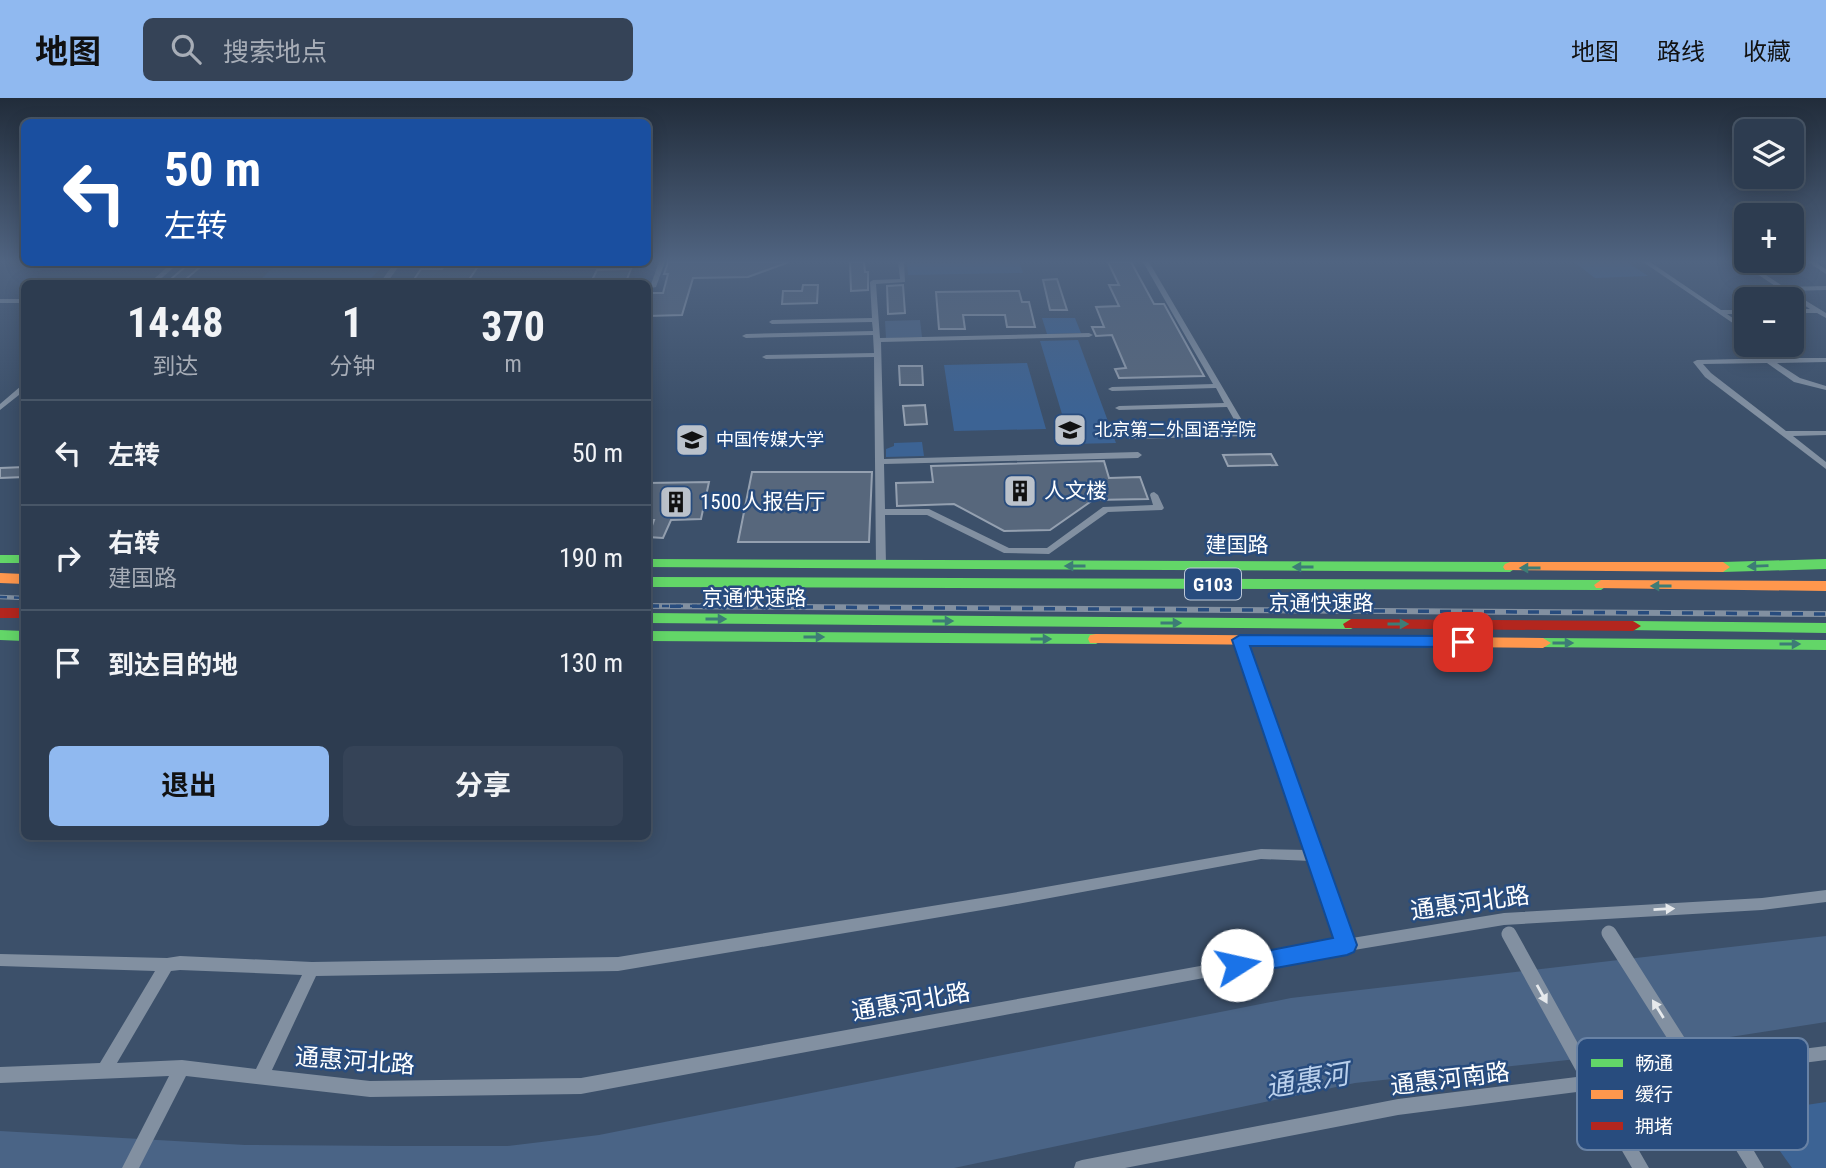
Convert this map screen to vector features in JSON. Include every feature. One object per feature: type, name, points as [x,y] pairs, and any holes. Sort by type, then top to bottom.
[{"type":"main road","points":[[0,559],[21,559]]},
{"type":"main road","name":"建国路","points":[[651,563],[1682,568],[1826,564]]},
{"type":"main road","points":[[0,579],[21,579]]},
{"type":"main road","name":"京通快速路","points":[[651,582],[1826,585]]},
{"type":"main road","points":[[0,613],[21,613]]},
{"type":"main road","name":"京通快速路","points":[[651,618],[1826,628]]},
{"type":"main road","points":[[0,635],[21,636]]},
{"type":"main road","points":[[651,636],[1826,645]]},
{"type":"street","points":[[875,312],[880,565]]},
{"type":"street","points":[[1130,437],[1246,434],[1175,312]]},
{"type":"street","points":[[1720,312],[1734,312]]},
{"type":"street","points":[[1720,312],[1734,322]]},
{"type":"street","points":[[772,322],[876,320]]},
{"type":"street","points":[[746,336],[1089,335]]},
{"type":"street","points":[[766,357],[878,355]]},
{"type":"street","points":[[1786,357],[1792,361]]},
{"type":"street","points":[[1816,360],[1826,367]]},
{"type":"street","points":[[1826,360],[1697,362],[1708,375],[1826,466]]},
{"type":"street","points":[[1769,361],[1797,380],[1826,388]]},
{"type":"street","points":[[1112,389],[1217,386]]},
{"type":"street","points":[[0,408],[21,390]]},
{"type":"street","points":[[1119,408],[1229,405]]},
{"type":"street","points":[[1784,434],[1826,433]]},
{"type":"street","points":[[880,462],[1138,455]]},
{"type":"street","points":[[880,512],[929,512],[1007,551],[1049,551],[1106,509],[1159,508],[1154,495]]},
{"type":"street","points":[[1240,640],[1347,945]]},
{"type":"street","points":[[0,960],[167,965],[180,963],[312,969],[618,964],[1006,900],[1261,854],[1315,856]]},
{"type":"street","name":"通惠河北路","points":[[0,1075],[182,1068],[370,1089],[581,1086],[1347,945],[1506,927],[1596,912],[1762,904],[1826,896]]},
{"type":"street","points":[[1596,912],[1676,1038]]},
{"type":"street","points":[[1506,927],[1577,1057]]},
{"type":"street","points":[[105,1069],[167,965]]},
{"type":"street","points":[[261,1076],[312,969]]},
{"type":"street","name":"通惠河南路","points":[[1808,1055],[1826,1053]]},
{"type":"street","points":[[130,1168],[182,1068]]},
{"type":"street","name":"通惠河南路","points":[[1082,1168],[1398,1107],[1577,1084]]},
{"type":"street","points":[[1630,1150],[1641,1168]]},
{"type":"street","points":[[1745,1150],[1756,1168]]},
{"type":"shaded area","points":[[1042,318],[1075,318],[1081,333],[1047,334]]},
{"type":"shaded area","points":[[1078,340],[1116,443],[1071,444],[1040,341]]},
{"type":"shaded area","points":[[1027,363],[1046,429],[954,431],[944,365]]},
{"type":"shaded area","points":[[922,442],[924,456],[886,457],[886,449],[894,446],[894,443]]},
{"type":"shaded area","points":[[1826,1102],[1826,1168],[1792,1168],[1779,1150],[1808,1150],[1808,1105]]},
{"type":"water","points":[[920,320],[922,337],[886,338],[885,321]]},
{"type":"water","name":"通惠河","points":[[1826,936],[1826,1022],[1723,1038],[1577,1038],[1577,1059],[1355,1083],[954,1168],[0,1168],[0,1131],[245,1145],[507,1146],[599,1135],[1291,998]]},
{"type":"building","points":[[651,312],[683,312],[682,315],[651,316]]},
{"type":"building","points":[[938,312],[1031,312],[1035,327],[1007,327],[1005,315],[963,315],[965,329],[939,329]]},
{"type":"building","points":[[1098,312],[1168,312],[1204,376],[1119,378],[1115,369],[1126,368],[1112,335],[1096,336],[1092,327],[1104,327]]},
{"type":"building","points":[[899,366],[922,366],[923,385],[900,385]]},
{"type":"building","points":[[925,405],[927,424],[905,425],[903,406]]},
{"type":"building","points":[[1271,454],[1277,465],[1228,466],[1223,455]]},
{"type":"building","name":"人文楼","points":[[1104,461],[1109,478],[1140,477],[1148,499],[1093,500],[1050,530],[1004,531],[954,504],[897,506],[896,483],[933,482],[931,466]]},
{"type":"building","points":[[21,467],[21,477],[0,478],[0,468]]},
{"type":"building","points":[[752,472],[872,472],[869,542],[738,542]]},
{"type":"building","name":"1500人报告厅","points":[[709,482],[701,519],[671,520],[663,538],[651,537],[654,520],[651,520],[651,483]]},
{"type":"railway","points":[[0,597],[21,598]]},
{"type":"railway","points":[[651,606],[702,606]]},
{"type":"railway","points":[[651,606],[1826,614]]},
{"type":"traffic: fast","points":[[0,559],[21,559]]},
{"type":"traffic: fast","points":[[651,563],[1510,567]]},
{"type":"traffic: fast","points":[[1723,567],[1826,564]]},
{"type":"traffic: fast","points":[[651,582],[1601,585]]},
{"type":"traffic: fast","points":[[651,618],[1351,624]]},
{"type":"traffic: fast","points":[[1633,626],[1826,628]]},
{"type":"traffic: fast","points":[[0,635],[21,636]]},
{"type":"traffic: fast","points":[[651,636],[1096,639]]},
{"type":"traffic: fast","points":[[1543,643],[1826,645]]},
{"type":"traffic: slow","points":[[1510,567],[1723,567]]},
{"type":"traffic: slow","points":[[0,578],[21,579]]},
{"type":"traffic: slow","points":[[1601,585],[1826,586]]},
{"type":"traffic: slow","points":[[1096,639],[1543,643]]},
{"type":"traffic: jam","points":[[0,613],[21,613]]},
{"type":"traffic: jam","points":[[1351,624],[1633,626]]},
{"type":"place","name":"北京第二外国语学院","points":[[1070,430]]},
{"type":"place","name":"中国传媒大学","points":[[692,440]]},
{"type":"place","name":"人文楼","points":[[1020,491]]},
{"type":"place","name":"1500人报告厅","points":[[676,502]]},
{"type":"route","points":[[1237,965],[1347,945],[1240,640],[1463,642]]}]
